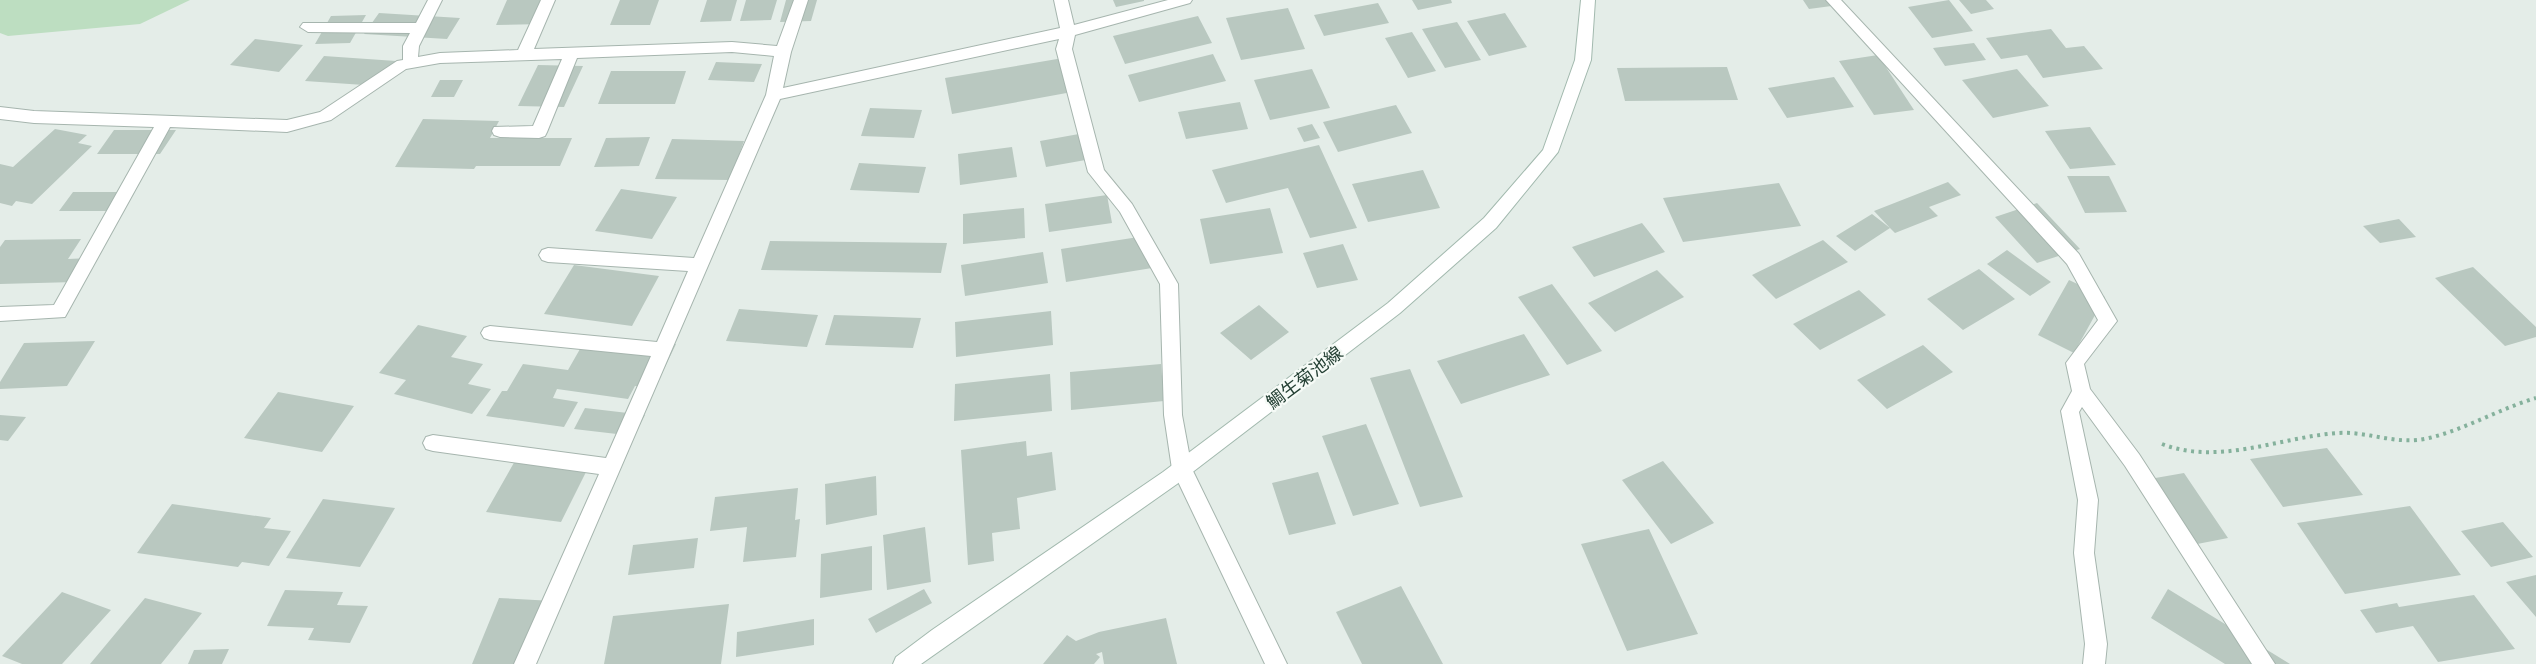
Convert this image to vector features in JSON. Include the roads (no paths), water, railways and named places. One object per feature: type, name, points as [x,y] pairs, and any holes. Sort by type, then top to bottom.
[{"type":"street","points":[[410,63],[411,46],[435,0]]},
{"type":"street","points":[[524,54],[548,0]]},
{"type":"street","points":[[525,664],[774,95],[783,52],[801,0]]},
{"type":"street","points":[[1061,0],[1068,31],[1064,49],[1096,172],[1126,208],[1169,284],[1173,415],[1182,469],[1276,664]]},
{"type":"street","points":[[774,95],[1068,31],[1185,0]]},
{"type":"street","name":"鯛生菊池線","points":[[904,664],[939,637],[1182,469],[1394,308],[1490,223],[1550,152],[1583,60],[1588,0]]},
{"type":"street","points":[[1833,0],[2073,259],[2108,321],[2075,363],[2081,392],[2132,460],[2264,664]]},
{"type":"street","points":[[308,27],[421,28]]},
{"type":"street","points":[[0,113],[34,117],[287,126],[326,116],[402,65],[440,58],[732,47],[783,52]]},
{"type":"street","points":[[500,131],[539,132],[572,52]]},
{"type":"street","points":[[0,314],[59,312],[165,122]]},
{"type":"street","points":[[548,255],[700,265]]},
{"type":"street","points":[[490,333],[663,350]]},
{"type":"street","points":[[2081,392],[2070,411],[2088,500],[2084,553],[2096,644],[2094,664]]},
{"type":"street","points":[[433,443],[611,467]]}]
